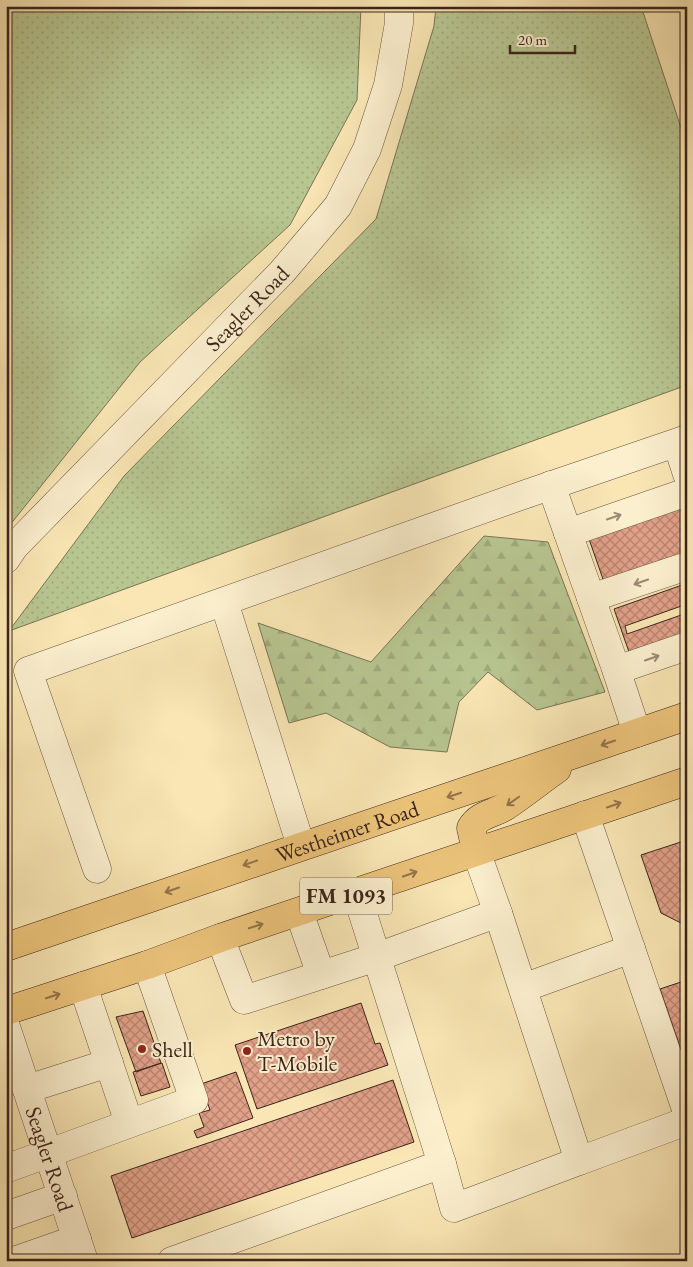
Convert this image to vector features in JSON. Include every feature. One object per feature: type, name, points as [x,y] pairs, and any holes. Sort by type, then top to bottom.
[{"type":"main road","name":"Westheimer Road","points":[[6,947],[687,716]]},
{"type":"main road","points":[[476,852],[471,828],[480,817],[504,808],[581,753]]},
{"type":"main road","name":"FM 1093","points":[[6,1011],[147,966],[220,938],[687,781]]},
{"type":"street","name":"Seagler Road","points":[[6,559],[14,547],[282,272],[338,206],[367,149],[388,85],[399,22],[399,6]]},
{"type":"street","points":[[97,869],[28,671],[551,485],[682,441],[687,474]]},
{"type":"street","points":[[551,485],[617,670],[636,733]]},
{"type":"street","points":[[568,533],[687,492]]},
{"type":"street","points":[[591,598],[687,566]]},
{"type":"street","points":[[224,602],[301,846]]},
{"type":"street","points":[[617,670],[687,646]]},
{"type":"street","points":[[585,815],[687,1112]]},
{"type":"street","points":[[476,852],[524,988],[579,1161]]},
{"type":"street","points":[[356,892],[442,1164],[454,1208],[687,1121]]},
{"type":"street","points":[[299,912],[321,975]]},
{"type":"street","points":[[220,938],[244,1000],[377,957],[498,913]]},
{"type":"street","points":[[524,988],[631,949]]},
{"type":"street","points":[[6,1163],[8,1168],[194,1100],[147,966]]},
{"type":"street","points":[[83,986],[129,1123]]},
{"type":"street","name":"Seagler Road","points":[[6,1027],[19,1083],[48,1153],[80,1250]]},
{"type":"street","points":[[19,1083],[109,1063]]},
{"type":"street","points":[[172,1261],[442,1164]]},
{"type":"street","points":[[6,1216],[63,1196]]},
{"type":"street","points":[[14,1261],[80,1250]]},
{"type":"green space","points":[[6,6],[361,6],[357,100],[290,225],[140,362],[6,530]]},
{"type":"green space","points":[[436,6],[641,6],[687,146],[687,385],[9,631],[124,476],[376,219],[434,26]]},
{"type":"green space","points":[[484,536],[548,542],[605,692],[537,710],[488,672],[459,702],[447,752],[390,747],[326,713],[289,723],[258,623],[371,662]]},
{"type":"building","points":[[687,505],[687,553],[604,582],[589,539]]},
{"type":"building","points":[[685,584],[687,604],[625,626],[627,634],[687,613],[687,632],[629,652],[614,609]]},
{"type":"building","points":[[687,840],[687,926],[661,913],[641,855]]},
{"type":"building","points":[[687,980],[687,1067],[660,989]]},
{"type":"building","points":[[361,1003],[375,1044],[380,1043],[388,1065],[257,1109],[235,1045]]},
{"type":"building","name":"Shell","points":[[143,1011],[161,1063],[136,1072],[116,1017]]},
{"type":"building","points":[[162,1063],[170,1087],[141,1096],[133,1072]]},
{"type":"building","points":[[236,1072],[253,1118],[197,1138],[194,1131],[204,1127],[199,1113],[210,1110],[201,1084]]},
{"type":"building","points":[[393,1080],[414,1142],[132,1238],[111,1176]]},
{"type":"place","name":"Shell","points":[[142,1049]]},
{"type":"place","name":"Metro by T-Mobile","points":[[247,1051]]}]
